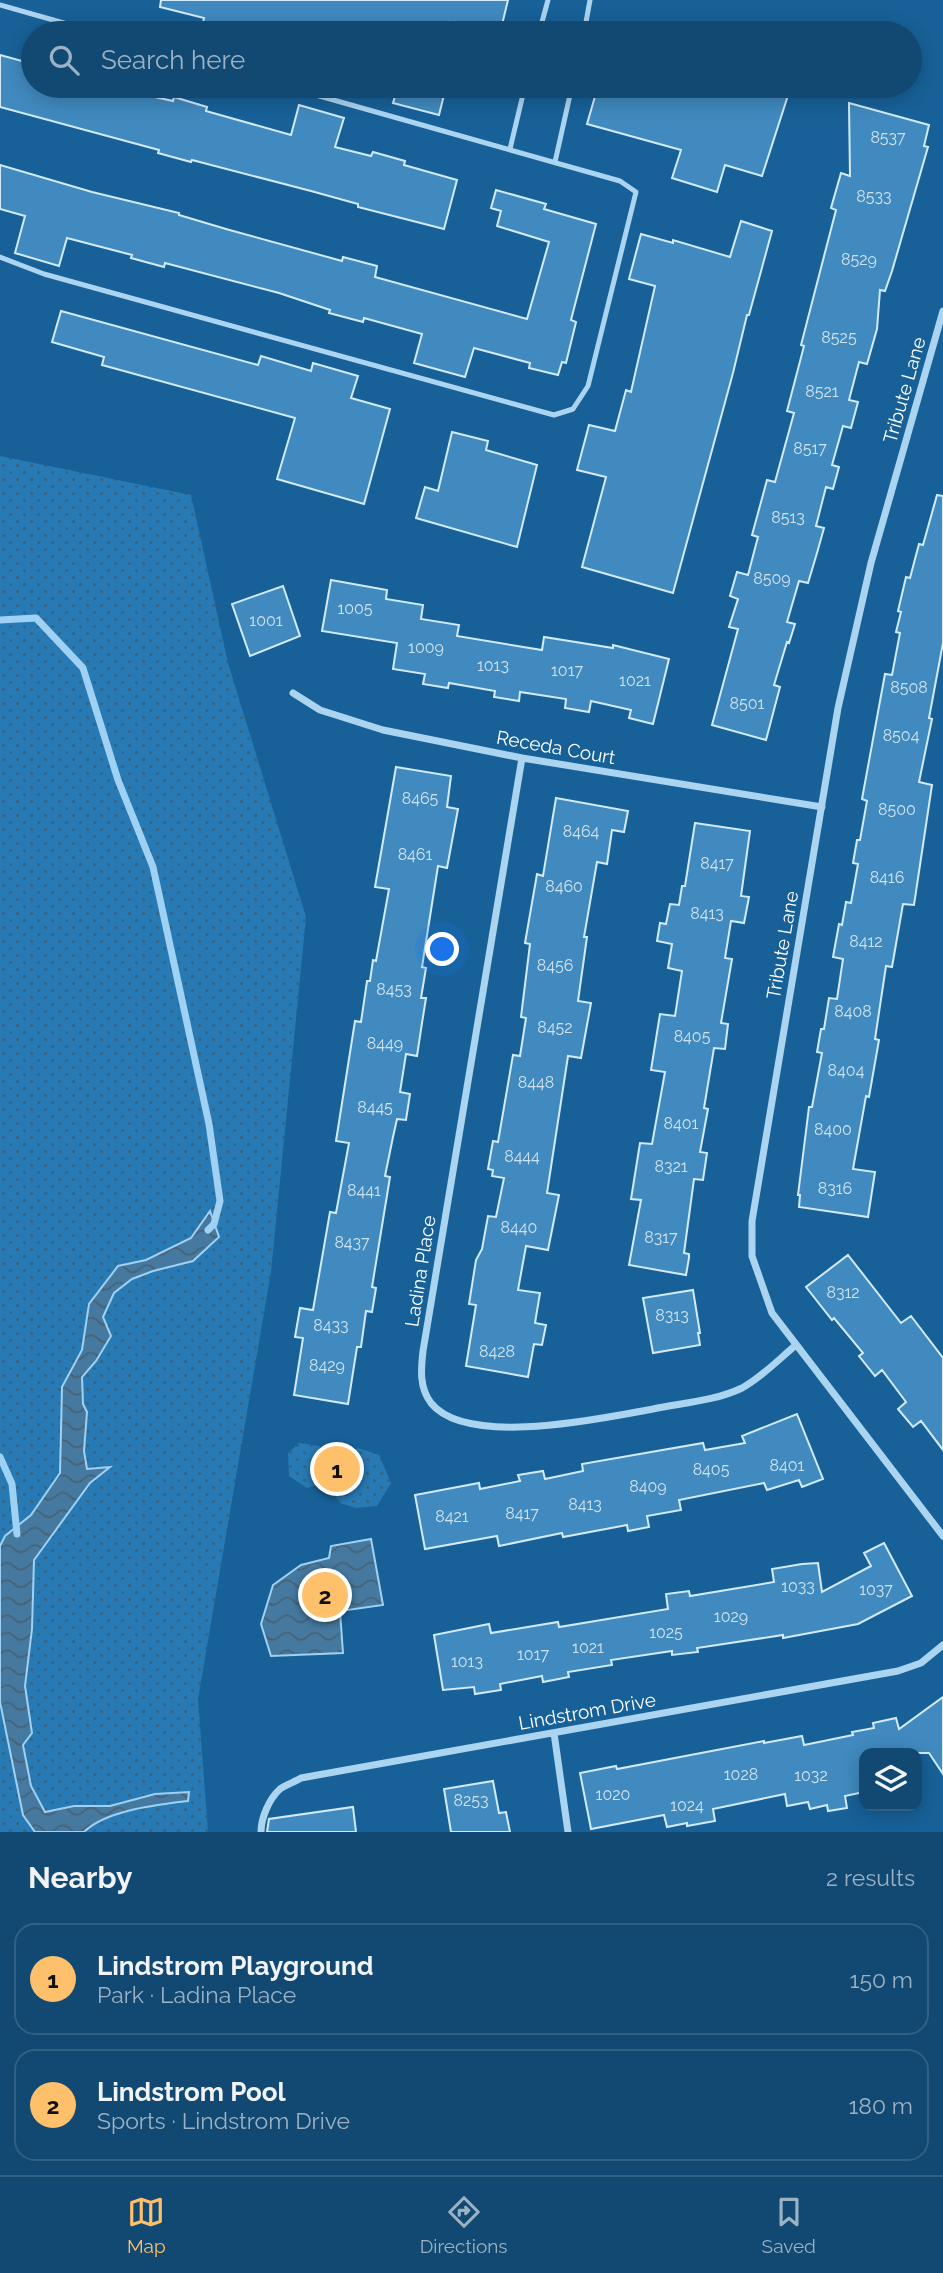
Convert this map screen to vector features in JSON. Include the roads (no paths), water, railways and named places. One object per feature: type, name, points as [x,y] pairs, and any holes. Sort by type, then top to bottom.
[{"type":"street","name":"Tribute Lane","points":[[943,310],[871,563],[838,708],[752,1222],[752,1256],[772,1313],[943,1536]]},
{"type":"street","name":"Receda Court","points":[[293,694],[320,710],[354,723],[522,758],[822,807]]},
{"type":"street","name":"Ladina Place","points":[[522,758],[420,1380],[431,1403],[451,1418],[478,1425],[563,1426],[712,1398],[742,1387],[796,1345]]},
{"type":"street","name":"Lindstrom Drive","points":[[261,1832],[261,1823],[268,1806],[279,1789],[301,1778],[898,1671],[921,1663],[943,1645]]},
{"type":"street","points":[[554,1733],[568,1832]]},
{"type":"lane","points":[[542,21],[548,0]]},
{"type":"lane","points":[[586,21],[590,0]]},
{"type":"lane","points":[[0,5],[57,21]]},
{"type":"lane","points":[[0,257],[44,274],[554,415],[573,409],[588,386],[636,192],[620,181],[327,98]]},
{"type":"lane","points":[[510,149],[522,98]]},
{"type":"lane","points":[[555,162],[569,98]]},
{"type":"water","points":[[210,1211],[219,1237],[193,1261],[132,1279],[114,1293],[103,1317],[111,1336],[96,1361],[82,1377],[83,1404],[87,1412],[84,1451],[87,1469],[110,1467],[90,1483],[34,1560],[32,1629],[25,1686],[32,1733],[23,1745],[31,1786],[45,1812],[74,1806],[110,1806],[155,1794],[189,1792],[188,1801],[118,1814],[105,1818],[84,1832],[35,1832],[23,1815],[0,1702],[0,1546],[5,1536],[31,1515],[60,1473],[62,1387],[82,1350],[89,1304],[118,1266],[146,1260],[191,1238]]},
{"type":"water","points":[[371,1539],[383,1605],[340,1611],[343,1653],[271,1656],[261,1624],[273,1585],[301,1565],[329,1558],[331,1546]]},
{"type":"waterway","points":[[0,620],[36,618],[83,668],[118,780],[153,867],[209,1124],[220,1201],[214,1224],[208,1230]]},
{"type":"waterway","points":[[0,1457],[12,1484],[17,1534]]},
{"type":"place","name":"Lindstrom Playground","points":[[337,1469]]},
{"type":"place","name":"Lindstrom Pool","points":[[325,1595]]}]
